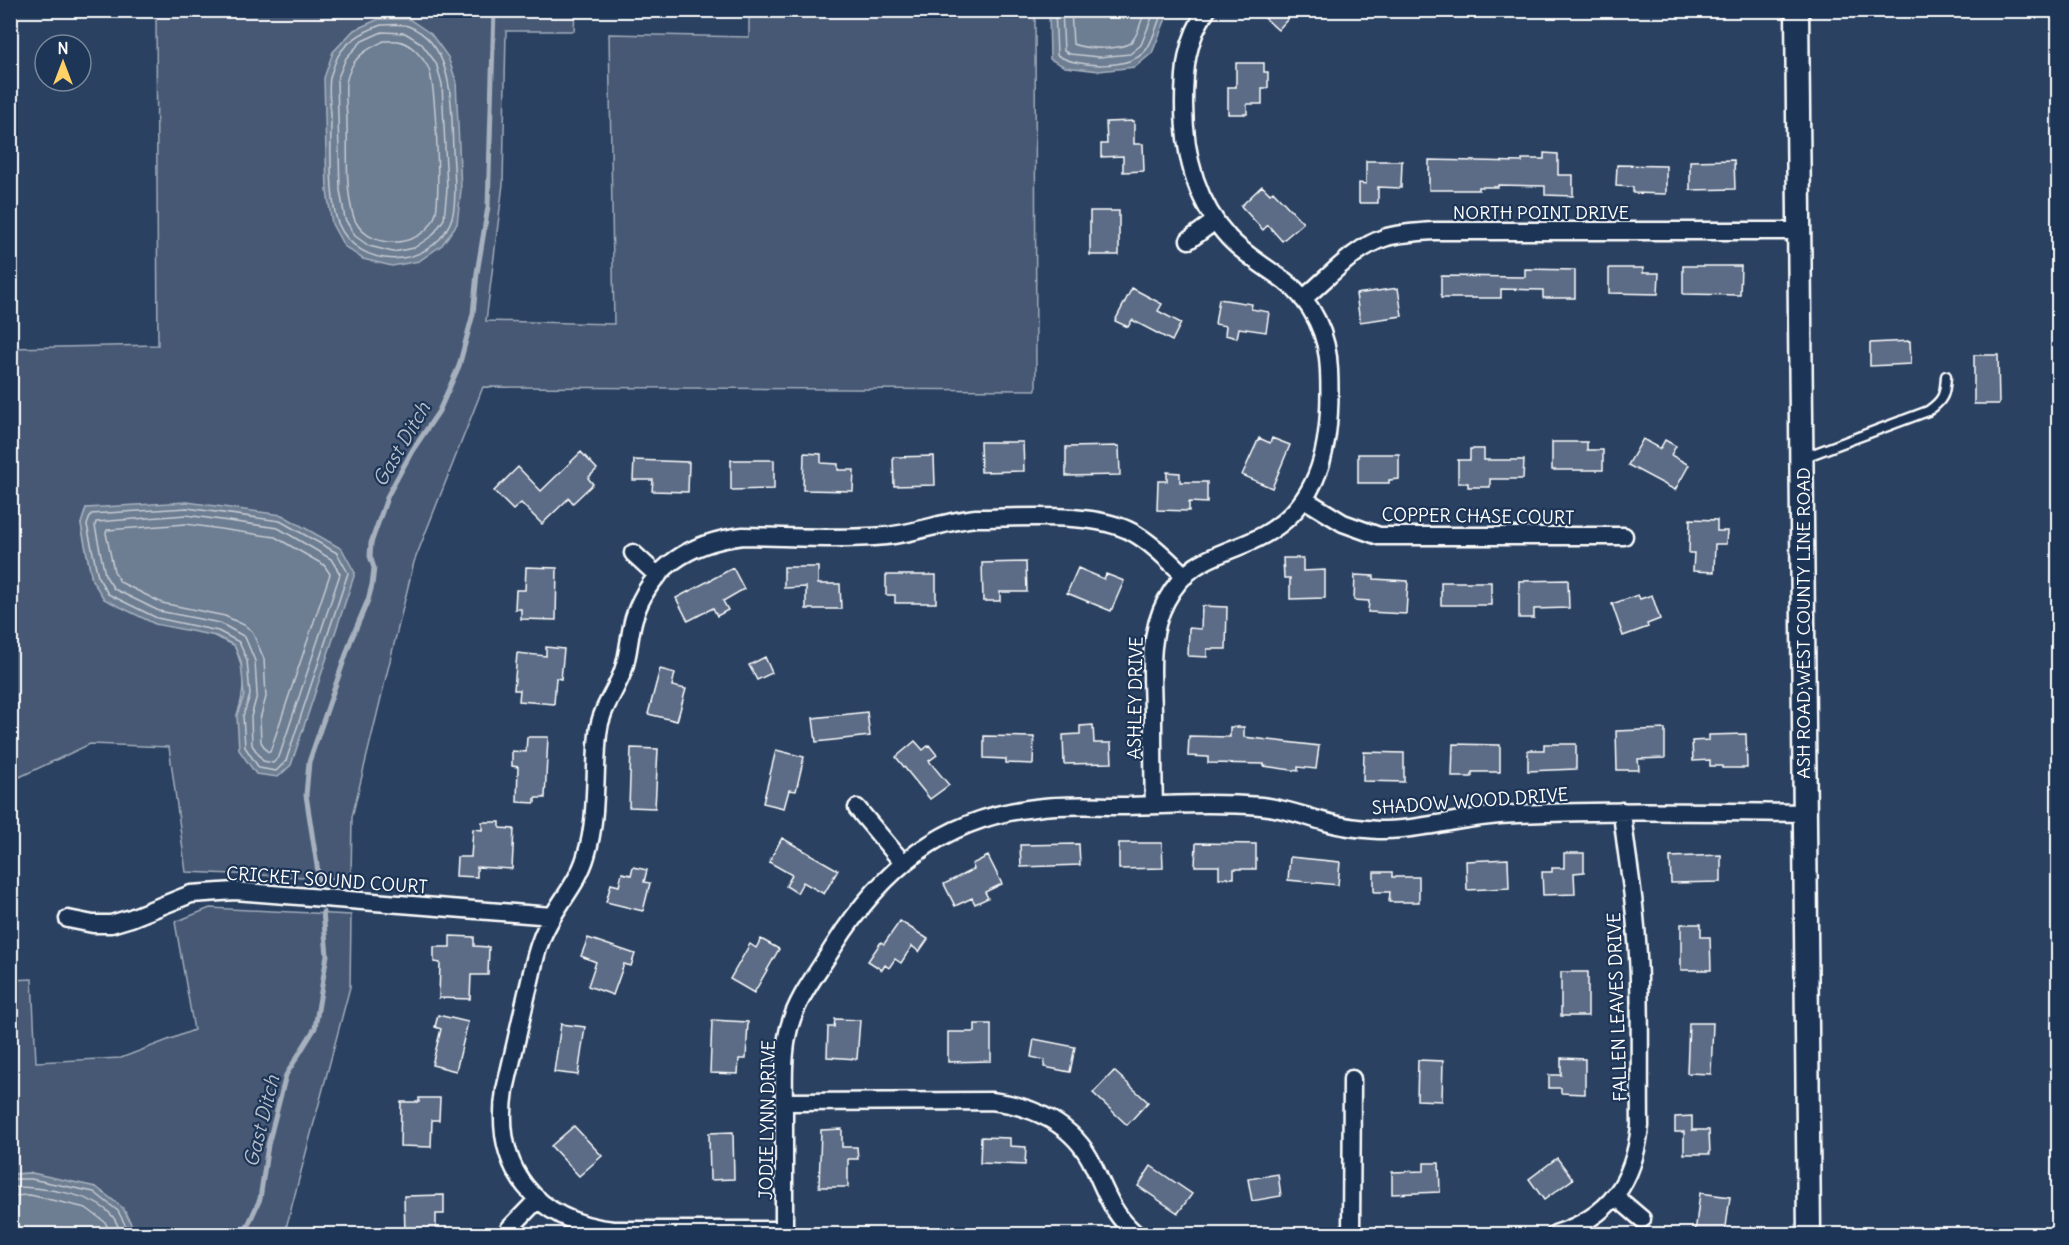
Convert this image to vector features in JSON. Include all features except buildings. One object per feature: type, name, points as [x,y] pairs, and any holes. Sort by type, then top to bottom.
[{"type":"main road","name":"ASH ROAD;WEST COUNTY LINE ROAD","points":[[1797,10],[1809,1234]]},
{"type":"street","name":"ASHLEY DRIVE","points":[[1154,805],[1152,659],[1158,619],[1166,601],[1185,576],[1213,556],[1256,539],[1275,528],[1292,513],[1304,499],[1317,477],[1329,435],[1329,370],[1322,329],[1303,299],[1284,281],[1248,256],[1229,238],[1215,220],[1194,180],[1187,154],[1184,128],[1185,61],[1190,41],[1207,10]]},
{"type":"street","points":[[1189,240],[1215,220]]},
{"type":"street","name":"NORTH POINT DRIVE","points":[[1303,299],[1353,256],[1385,237],[1407,233],[1434,231],[1800,231]]},
{"type":"street","name":"COPPER CHASE COURT","points":[[1304,499],[1343,523],[1379,536],[1624,536]]},
{"type":"street","points":[[784,1232],[613,1230],[592,1228],[573,1222],[554,1212],[538,1199],[515,1170],[502,1131],[505,1090],[538,949],[552,916],[571,888],[586,857],[592,820],[598,731],[603,711],[622,674],[634,618],[642,598],[658,576],[684,553],[703,544],[723,539],[743,536],[888,536],[976,518],[1084,519],[1111,524],[1131,531],[1149,543],[1185,576]]},
{"type":"street","points":[[633,553],[658,576]]},
{"type":"street","name":"SHADOW WOOD DRIVE","points":[[903,863],[949,833],[977,821],[1007,812],[1037,807],[1266,806],[1346,827],[1382,830],[1515,814],[1622,811],[1804,813]]},
{"type":"street","points":[[856,808],[903,863]]},
{"type":"street","name":"FALLEN LEAVES DRIVE","points":[[1555,1234],[1571,1229],[1589,1219],[1615,1196],[1627,1179],[1635,1160],[1640,1126],[1637,936],[1622,811]]},
{"type":"street","name":"JODIE LYNN DRIVE","points":[[784,1232],[786,1045],[793,1017],[803,995],[867,899],[903,863]]},
{"type":"street","name":"CRICKET SOUND COURT","points":[[68,919],[93,924],[111,924],[191,894],[235,891],[552,916]]},
{"type":"street","points":[[1351,1234],[1352,1079]]},
{"type":"street","points":[[784,1102],[991,1101],[1024,1107],[1050,1119],[1074,1138],[1092,1163],[1115,1212],[1134,1234]]},
{"type":"street","points":[[1615,1196],[1642,1219]]},
{"type":"street","points":[[509,1229],[538,1199]]},
{"type":"lane","points":[[1802,459],[1928,411],[1940,403],[1945,391],[1946,376]]},
{"type":"shaded area","points":[[156,11],[575,11],[574,31],[506,31],[503,184],[486,321],[614,324],[609,34],[749,37],[749,11],[1035,11],[1036,390],[483,387],[414,562],[352,817],[351,879],[186,872],[169,747],[90,744],[11,781],[10,348],[158,345]],"holes":[[[86,508],[355,573],[237,715],[242,697],[243,680],[234,645],[92,580],[81,524]]]},
{"type":"shaded area","points":[[210,908],[351,915],[350,987],[286,1228],[291,1234],[136,1234],[123,1208],[32,1173],[11,1174],[11,980],[32,979],[36,1062],[121,1058],[194,1030],[175,922]]},
{"type":"water","points":[[1049,10],[1169,11],[1152,53],[1135,67],[1099,71],[1065,67],[1050,59]]},
{"type":"water","points":[[379,19],[409,19],[431,34],[448,57],[456,81],[461,190],[457,224],[442,245],[419,261],[392,266],[363,259],[344,246],[332,224],[327,191],[324,78],[333,52],[354,30]]},
{"type":"water","points":[[187,502],[282,515],[342,549],[355,573],[291,765],[278,777],[256,774],[239,750],[237,715],[244,696],[241,661],[234,645],[216,636],[155,624],[104,599],[92,580],[81,524],[86,508]]},
{"type":"water","points":[[32,1173],[96,1187],[123,1208],[136,1234],[11,1234],[11,1174]]},
{"type":"waterway","name":"Gast Ditch","points":[[320,885],[306,795],[309,762],[351,640],[368,600],[374,568],[370,556],[371,543],[388,495],[412,451],[439,411],[459,366],[473,314],[488,207],[494,10]]},
{"type":"waterway","name":"Gast Ditch","points":[[244,1234],[260,1199],[268,1145],[286,1075],[315,1028],[327,955],[323,912]]}]
